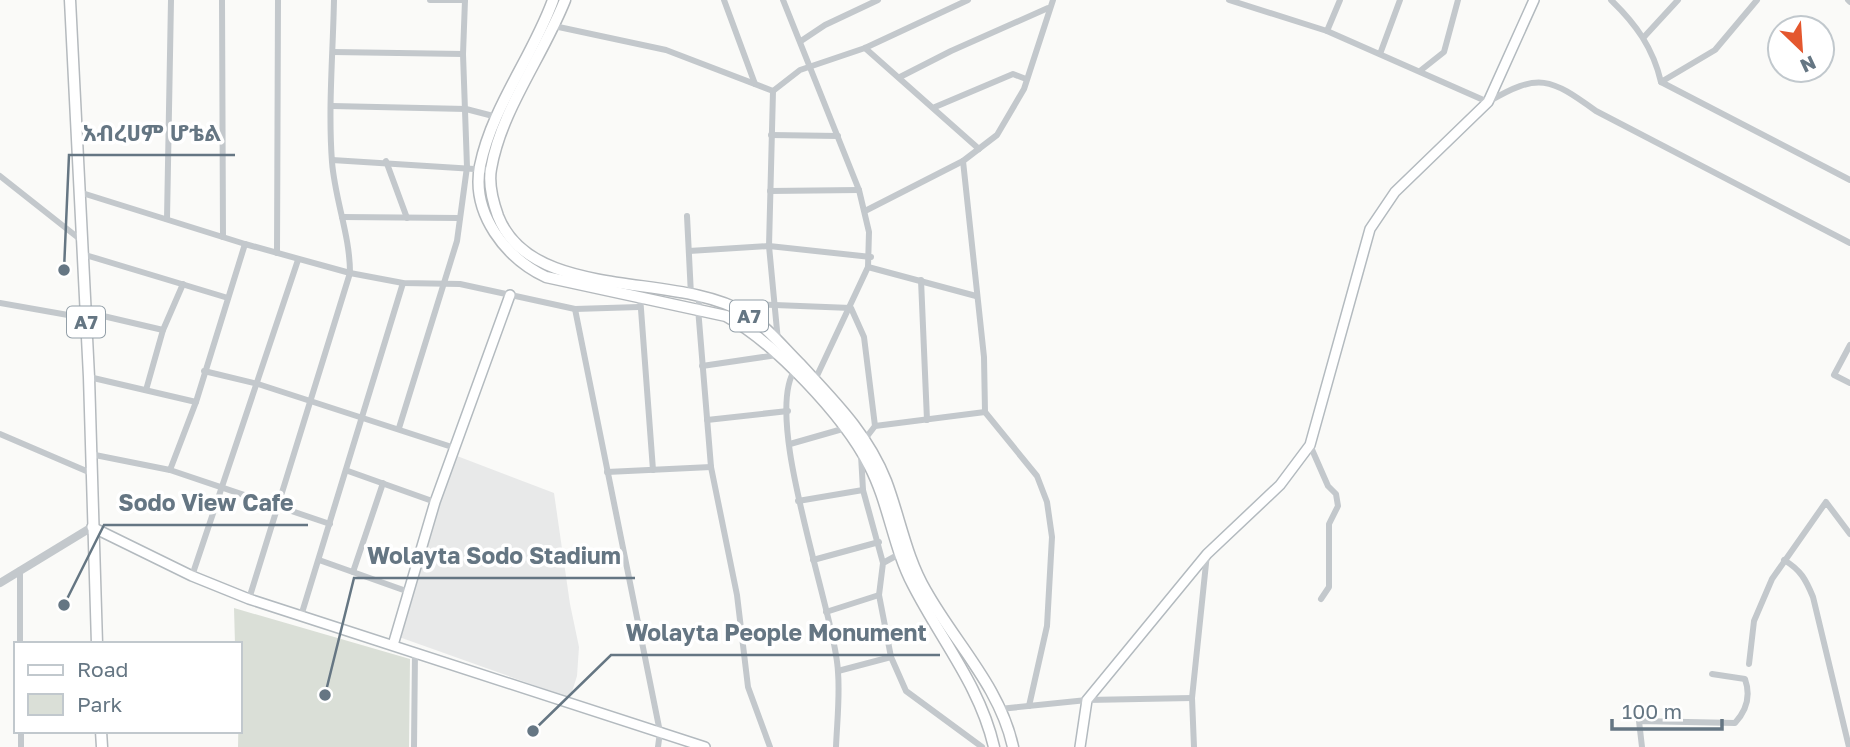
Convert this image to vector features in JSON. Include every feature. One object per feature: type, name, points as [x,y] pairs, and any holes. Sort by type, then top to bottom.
[{"type":"main road","name":"A7","points":[[70,0],[89,377],[97,642]]},
{"type":"main road","name":"A7","points":[[553,0],[499,117],[480,185],[488,219],[514,257],[546,277],[639,302],[696,300],[747,328],[777,355],[815,380],[865,439],[886,482],[903,552],[1000,709],[1013,747]]},
{"type":"main road","name":"A7","points":[[565,0],[485,169],[492,199],[505,230],[534,258],[552,268],[696,300],[726,303],[755,320],[778,341],[796,368],[846,428],[876,480],[925,608],[969,678],[986,713],[994,747]]},
{"type":"main road","points":[[1080,747],[1087,700],[1207,554],[1280,485],[1310,445],[1370,229],[1395,192],[1488,102],[1534,0]]},
{"type":"main road","points":[[393,645],[435,502],[509,295]]},
{"type":"main road","points":[[92,527],[192,576],[249,599],[705,747]]},
{"type":"street","points":[[70,0],[78,0]]},
{"type":"street","points":[[167,219],[171,0]]},
{"type":"street","points":[[222,0],[223,237]]},
{"type":"street","points":[[277,253],[278,0]]},
{"type":"street","points":[[249,599],[351,273],[350,253],[332,160],[334,0]]},
{"type":"street","points":[[399,428],[445,285],[460,218],[467,167],[463,54],[465,0],[430,0]]},
{"type":"street","points":[[724,0],[755,84],[773,91]]},
{"type":"street","points":[[783,0],[859,190],[865,211],[870,257],[851,309],[815,380]]},
{"type":"street","points":[[801,41],[825,25],[878,0]]},
{"type":"street","points":[[778,341],[777,305],[769,246],[773,91],[788,76],[865,48],[968,0]]},
{"type":"street","points":[[865,211],[963,161],[997,135],[1024,89],[1048,8],[1053,0]]},
{"type":"street","points":[[1229,0],[1327,31],[1488,102],[1514,87],[1538,83],[1560,85],[1596,111],[1850,243]]},
{"type":"street","points":[[1327,31],[1340,0]]},
{"type":"street","points":[[1380,54],[1400,0]]},
{"type":"street","points":[[1420,71],[1444,52],[1458,0]]},
{"type":"street","points":[[1611,0],[1644,37],[1661,82],[1850,180]]},
{"type":"street","points":[[1644,37],[1678,0]]},
{"type":"street","points":[[1661,82],[1715,50],[1757,0]]},
{"type":"street","points":[[900,77],[1048,8]]},
{"type":"street","points":[[554,26],[666,50],[773,91]]},
{"type":"street","points":[[865,48],[979,149]]},
{"type":"street","points":[[333,52],[463,54]]},
{"type":"street","points":[[934,107],[1013,74],[1026,79]]},
{"type":"street","points":[[332,106],[466,109],[499,117]]},
{"type":"street","points":[[771,135],[838,136]]},
{"type":"street","points":[[332,160],[386,161],[485,169]]},
{"type":"street","points":[[386,161],[407,218]]},
{"type":"street","points":[[963,161],[984,357],[985,412],[1037,476],[1047,502],[1052,537],[1047,626],[1029,706]]},
{"type":"street","points":[[0,177],[82,240]]},
{"type":"street","points":[[770,191],[859,190]]},
{"type":"street","points":[[79,192],[298,260],[351,273],[403,283],[460,284],[575,309],[639,302],[653,470]]},
{"type":"street","points":[[687,216],[688,251],[696,300],[711,467],[737,595],[748,687],[770,747]]},
{"type":"street","points":[[342,217],[460,218]]},
{"type":"street","points":[[170,470],[197,402],[204,371],[245,244]]},
{"type":"street","points":[[688,251],[769,246],[870,257]]},
{"type":"street","points":[[82,254],[228,298]]},
{"type":"street","points":[[192,576],[298,260]]},
{"type":"street","points":[[868,267],[976,296]]},
{"type":"street","points":[[921,280],[927,420]]},
{"type":"street","points":[[301,616],[348,471],[403,283]]},
{"type":"street","points":[[146,390],[163,330],[183,284]]},
{"type":"street","points":[[0,303],[68,315],[86,312],[163,330]]},
{"type":"street","points":[[726,303],[851,309]]},
{"type":"street","points":[[575,309],[660,732],[658,747]]},
{"type":"street","points":[[851,309],[864,337],[875,426],[865,439]]},
{"type":"street","points":[[1850,345],[1834,375],[1850,383]]},
{"type":"street","points":[[702,366],[777,355]]},
{"type":"street","points":[[796,368],[788,411],[790,444],[798,501],[838,671],[836,747]]},
{"type":"street","points":[[204,371],[258,384],[455,448]]},
{"type":"street","points":[[89,377],[197,402]]},
{"type":"street","points":[[707,420],[788,411]]},
{"type":"street","points":[[875,426],[985,412]]},
{"type":"street","points":[[790,444],[846,428]]},
{"type":"street","points":[[0,435],[91,473]]},
{"type":"street","points":[[1310,445],[1328,486],[1336,494],[1338,506],[1329,524],[1329,587],[1321,599]]},
{"type":"street","points":[[860,450],[863,490],[883,563],[879,596],[891,657],[906,691],[982,747]]},
{"type":"street","points":[[90,454],[170,470],[330,524]]},
{"type":"street","points":[[607,472],[711,467]]},
{"type":"street","points":[[348,471],[435,502]]},
{"type":"street","points":[[353,572],[383,483]]},
{"type":"street","points":[[798,501],[863,490]]},
{"type":"street","points":[[1749,664],[1754,621],[1772,579],[1825,502],[1850,534]]},
{"type":"street","points":[[0,583],[92,527]]},
{"type":"street","points":[[813,560],[879,542]]},
{"type":"street","points":[[883,563],[903,552]]},
{"type":"street","points":[[1194,747],[1192,698],[1207,554]]},
{"type":"street","points":[[319,560],[409,593]]},
{"type":"street","points":[[1784,560],[1806,578],[1849,747]]},
{"type":"street","points":[[20,570],[20,642]]},
{"type":"street","points":[[826,612],[879,596]]},
{"type":"street","points":[[414,747],[415,652]]},
{"type":"street","points":[[838,671],[891,657]]},
{"type":"street","points":[[1642,747],[1639,721],[1735,723],[1744,713],[1750,691],[1745,679],[1712,674]]},
{"type":"street","points":[[1000,709],[1087,700],[1192,698]]},
{"type":"street","points":[[1840,706],[1850,704]]},
{"type":"shaded area","points":[[457,456],[554,493],[579,647],[577,676],[570,698],[399,637],[435,516]]},
{"type":"green space","points":[[234,608],[410,659],[409,747],[238,747],[238,733],[242,733],[242,642],[235,642]]},
{"type":"place","name":"አብረሀም ሆቴል","points":[[64,270]]},
{"type":"place","name":"Sodo View Cafe","points":[[64,605]]},
{"type":"place","name":"Wolayta Sodo Stadium","points":[[325,695]]},
{"type":"place","name":"Wolayta People Monument","points":[[533,731]]}]
